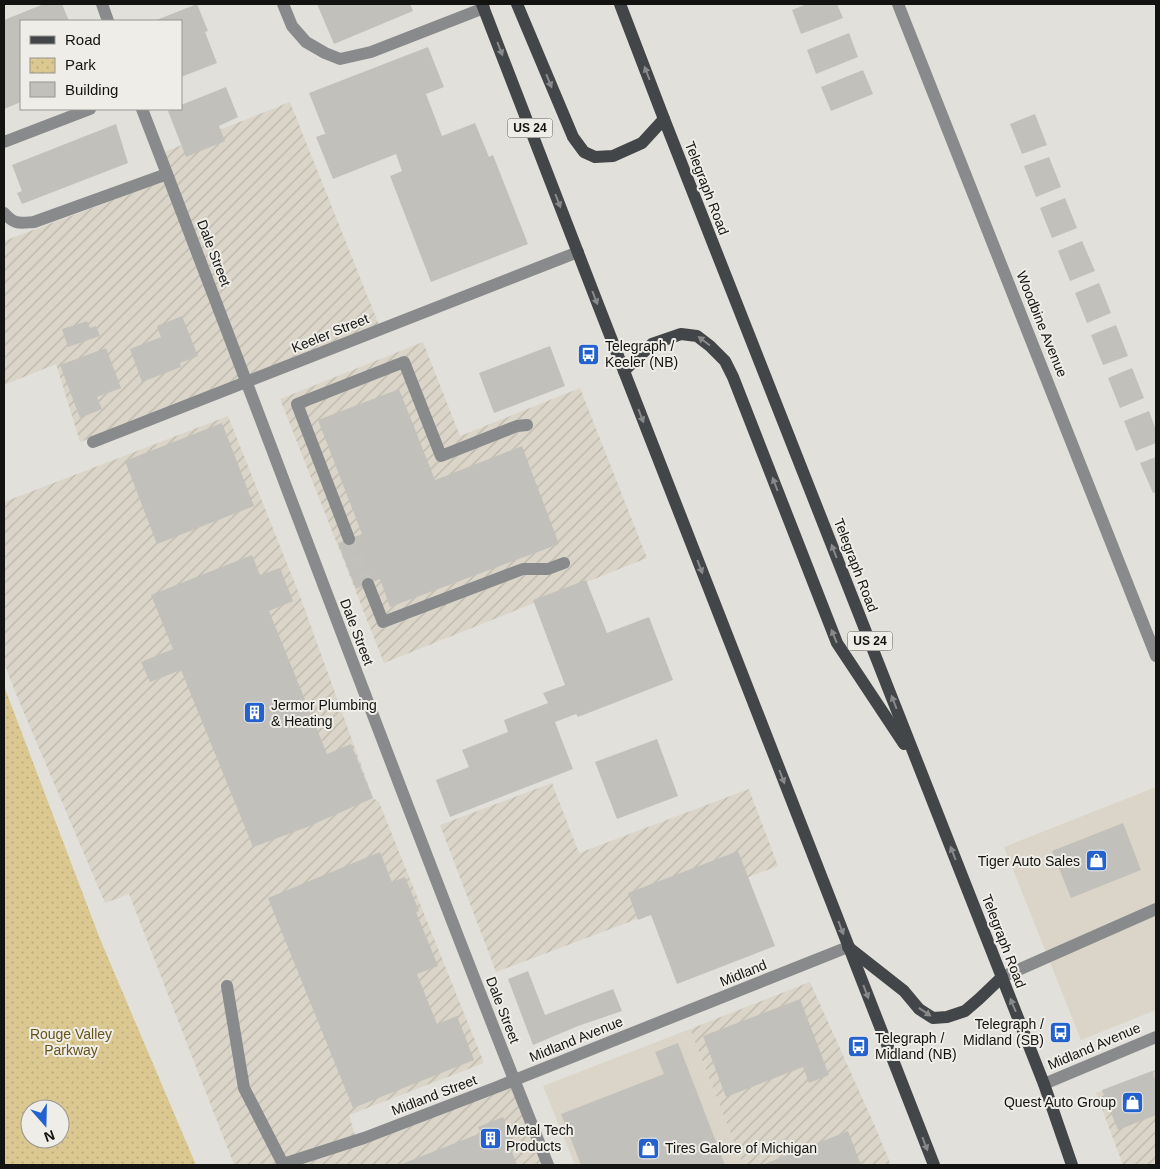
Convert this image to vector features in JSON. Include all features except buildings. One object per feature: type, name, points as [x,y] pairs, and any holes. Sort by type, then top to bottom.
[{"type":"main road","points":[[517,4],[573,137],[584,152],[595,157],[613,156],[642,143],[664,119]]},
{"type":"main road","name":"Telegraph Road","points":[[620,4],[1044,1084],[1072,1165]]},
{"type":"main road","name":"US 24","points":[[483,6],[934,1165]]},
{"type":"main road","points":[[624,370],[652,344],[681,334],[698,336],[725,360],[734,377],[837,643],[918,764]]},
{"type":"main road","points":[[848,947],[904,991],[919,1009],[933,1018],[965,1011],[1002,977]]},
{"type":"street","points":[[102,4],[108,20]]},
{"type":"street","points":[[283,4],[292,26],[306,42],[340,59],[371,52],[483,6]]},
{"type":"street","name":"Woodbine Avenue","points":[[898,4],[1156,656]]},
{"type":"street","points":[[4,142],[87,110]]},
{"type":"street","name":"Dale Street","points":[[142,110],[407,808],[548,1165]]},
{"type":"street","points":[[4,213],[11,221],[20,223],[34,222],[167,174]]},
{"type":"street","name":"Keeler Street","points":[[93,442],[578,252]]},
{"type":"street","points":[[350,539],[297,404],[404,362],[441,456],[518,426],[527,425]]},
{"type":"street","points":[[368,584],[383,622],[523,569],[548,570],[564,563]]},
{"type":"street","points":[[1002,977],[1156,909]]},
{"type":"street","name":"Midland","points":[[650,1026],[848,947]]},
{"type":"street","name":"Midland Street","points":[[228,986],[244,1088],[283,1164],[364,1138],[514,1080]]},
{"type":"street","name":"Midland Avenue","points":[[514,1080],[650,1026]]},
{"type":"street","name":"Midland Avenue","points":[[1044,1084],[1156,1037]]},
{"type":"shaded area","points":[[290,102],[379,325],[249,378],[164,152]]},
{"type":"shaded area","points":[[164,181],[242,379],[80,442],[56,364],[4,385],[4,241]]},
{"type":"shaded area","points":[[423,342],[460,436],[580,388],[647,558],[384,663],[280,399]]},
{"type":"shaded area","points":[[228,416],[300,596],[373,798],[379,802],[484,1063],[349,1115],[357,1142],[512,1085],[544,1165],[234,1165],[129,894],[105,903],[16,694],[4,663],[4,502]]},
{"type":"shaded area","points":[[552,783],[579,853],[749,789],[778,866],[496,972],[440,825]]},
{"type":"shaded area","points":[[1156,787],[1156,1010],[1081,1040],[1004,847]]},
{"type":"shaded area","points":[[810,982],[891,1165],[743,1165],[690,1029]]},
{"type":"shaded area","points":[[690,1029],[743,1165],[575,1165],[543,1086]]},
{"type":"shaded area","points":[[1156,1070],[1156,1165],[1123,1165],[1096,1093]]},
{"type":"green space","name":"Rouge Valley Parkway","points":[[4,686],[100,939],[196,1165],[4,1165]]},
{"type":"tunnel","points":[[349,539],[368,584]]},
{"type":"place","name":"Telegraph / Keeler (NB)","points":[[589,354]]},
{"type":"place","name":"Jermor Plumbing & Heating","points":[[255,713]]},
{"type":"place","name":"Tiger Auto Sales","points":[[1096,861]]},
{"type":"place","name":"Telegraph / Midland (SB)","points":[[1060,1032]]},
{"type":"place","name":"Telegraph / Midland (NB)","points":[[859,1046]]},
{"type":"place","name":"Quest Auto Group","points":[[1132,1102]]},
{"type":"place","name":"Metal Tech Products","points":[[490,1138]]},
{"type":"place","name":"Tires Galore of Michigan","points":[[649,1148]]}]
